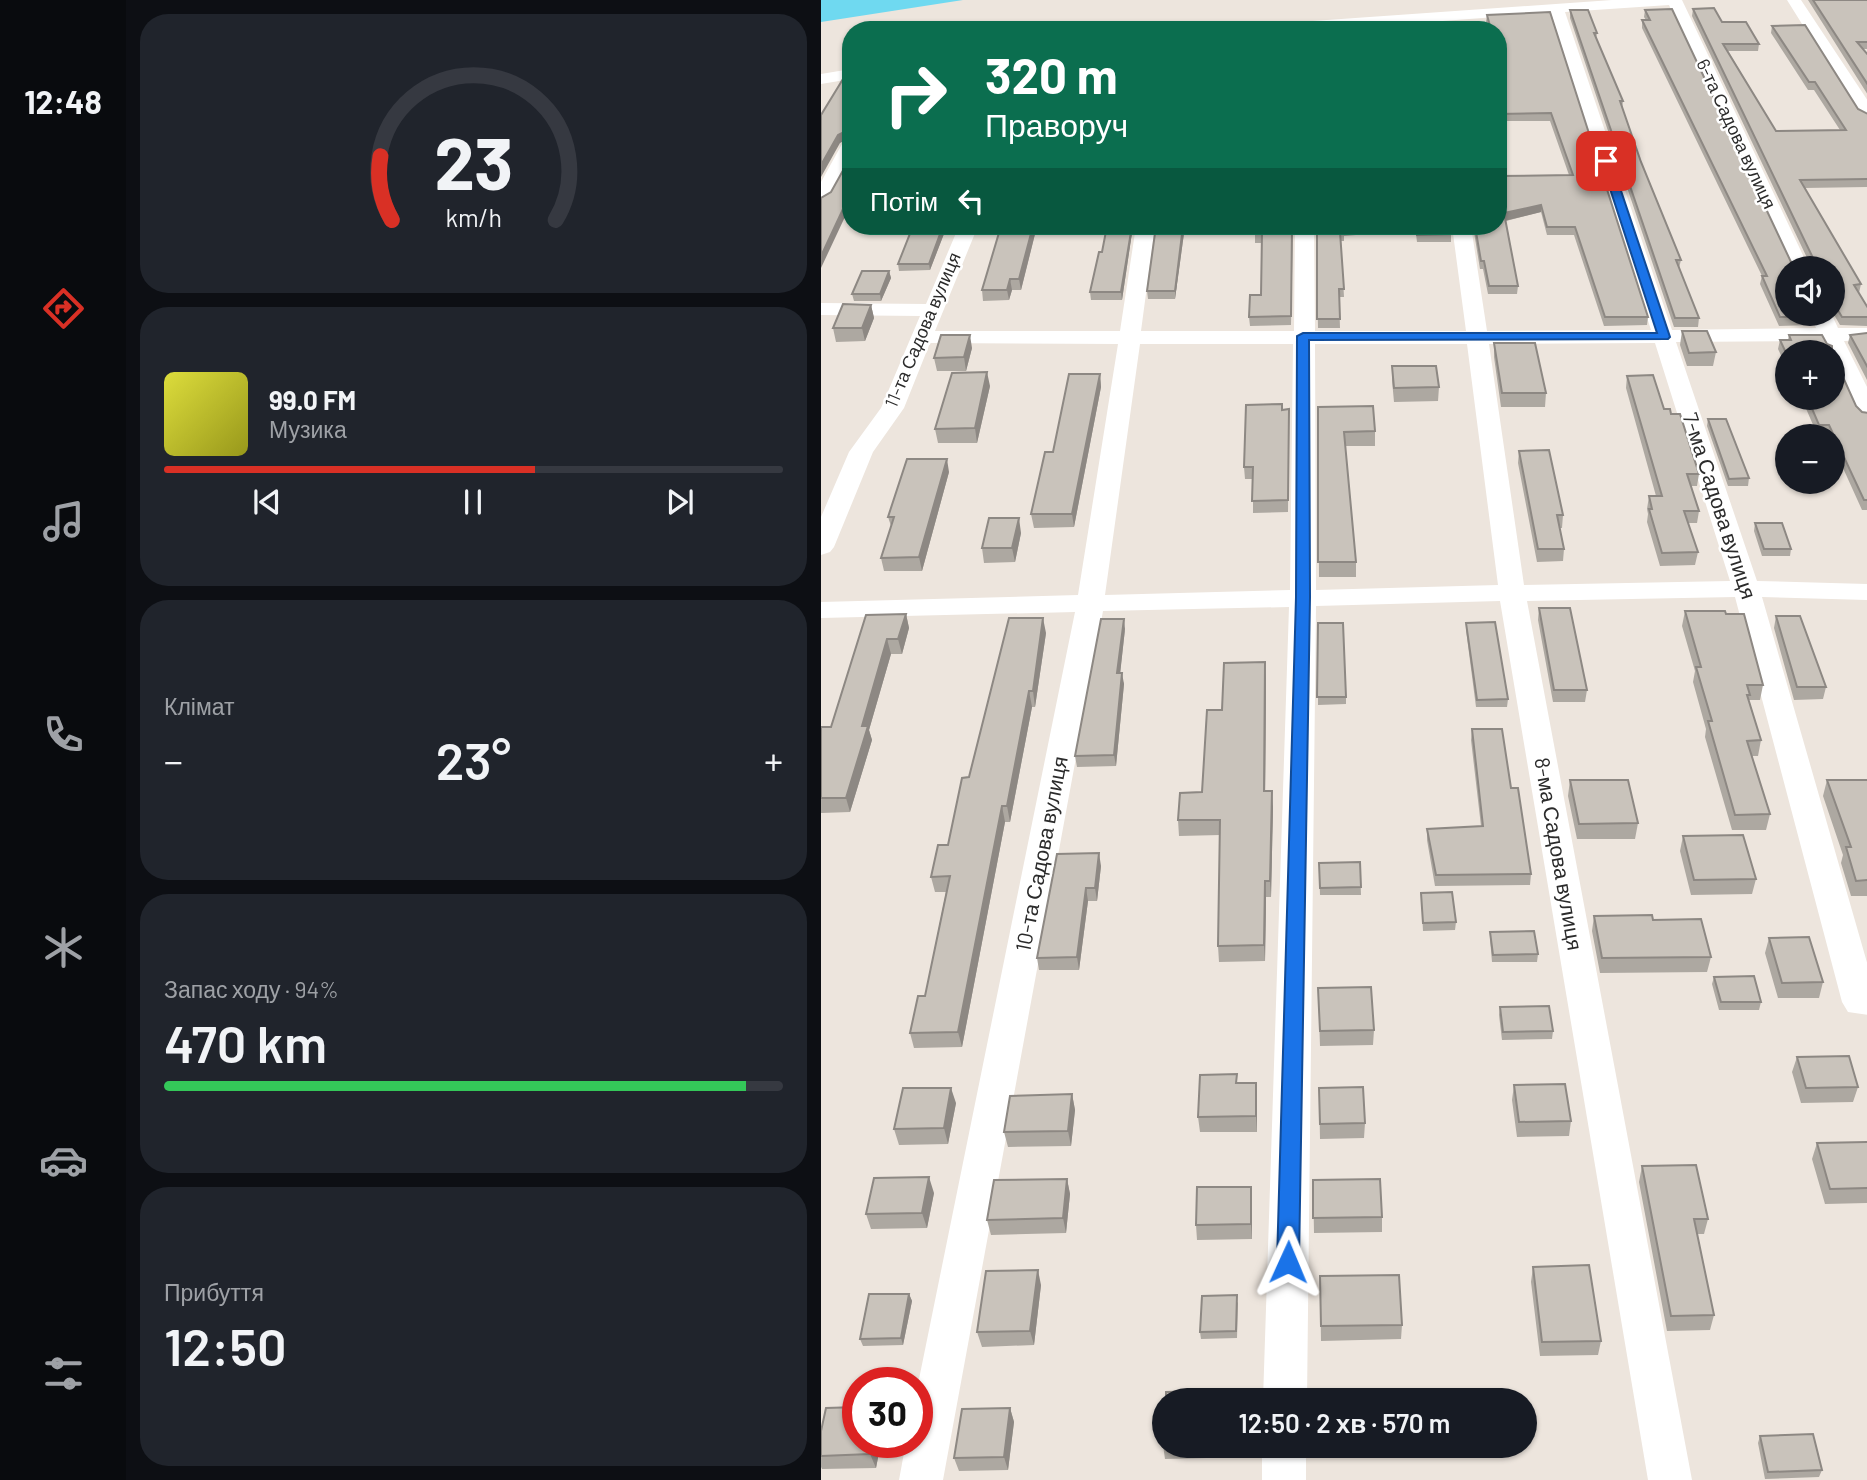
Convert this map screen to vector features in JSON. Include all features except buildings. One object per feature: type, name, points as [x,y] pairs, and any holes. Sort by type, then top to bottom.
[{"type":"street","points":[[1460,21],[1675,0]]},
{"type":"street","name":"6-та Садова вулиця","points":[[1675,0],[1793,256]]},
{"type":"street","points":[[1794,0],[1867,115]]},
{"type":"street","name":"7-ма Садова вулиця","points":[[1557,10],[1746,589],[1861,1002],[1867,1001]]},
{"type":"street","points":[[821,79],[842,76]]},
{"type":"street","points":[[821,199],[842,161]]},
{"type":"street","name":"11-та Садова вулиця","points":[[821,547],[861,452],[892,408],[965,235]]},
{"type":"street","name":"10-та Садова вулиця","points":[[921,1480],[1091,601],[1145,235]]},
{"type":"street","points":[[1285,1388],[1303,597],[1305,235]]},
{"type":"street","name":"8-ма Садова вулиця","points":[[1462,235],[1512,593],[1670,1480]]},
{"type":"street","points":[[821,309],[932,310]]},
{"type":"street","points":[[1826,326],[1867,414]]},
{"type":"street","points":[[920,337],[1477,338],[1867,334]]},
{"type":"street","points":[[1746,589],[1867,570]]},
{"type":"street","points":[[821,610],[1091,601],[1512,593],[1746,589],[1867,592]]},
{"type":"street","points":[[1284,1458],[1284,1480]]},
{"type":"water","points":[[821,0],[963,0],[821,22]]},
{"type":"route","points":[[1288,1262],[1303,597],[1303,336],[1664,337],[1606,161]]}]
